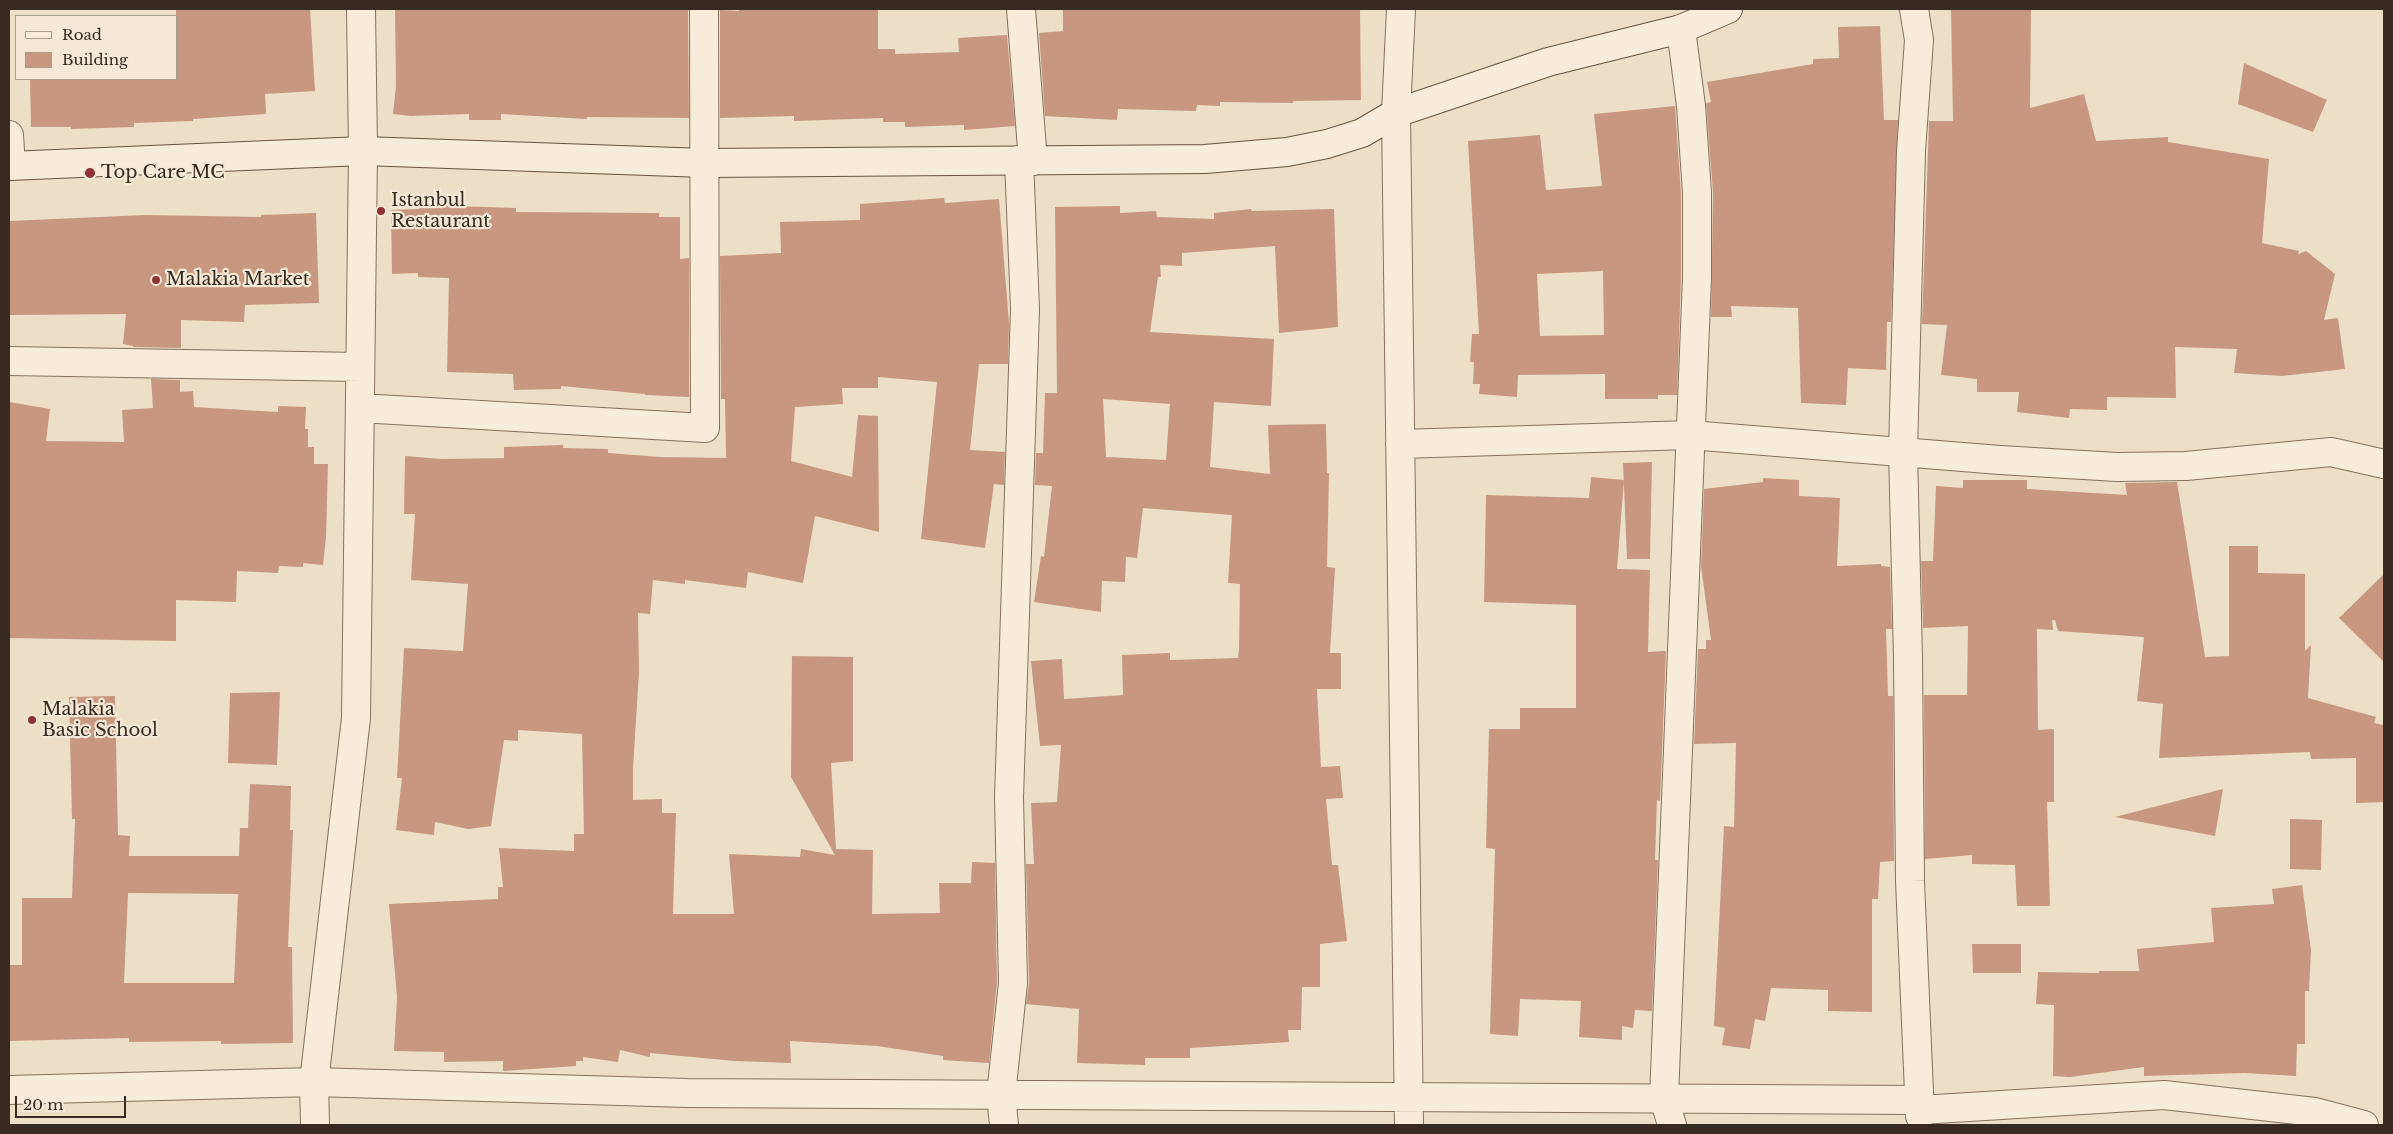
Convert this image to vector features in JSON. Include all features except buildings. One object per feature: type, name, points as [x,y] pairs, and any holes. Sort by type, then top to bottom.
[{"type":"street","points":[[315,1125],[314,1082],[356,718],[363,151],[361,9]]},
{"type":"street","points":[[360,408],[705,428],[704,9]]},
{"type":"street","points":[[1004,1125],[1001,1095],[1012,983],[1009,797],[1026,309],[1026,160],[1021,9]]},
{"type":"street","points":[[1401,9],[1396,113],[1409,1125]]},
{"type":"street","points":[[9,135],[10,166],[363,151],[705,162],[1205,159],[1287,152],[1327,144],[1362,133],[1396,113],[1548,62],[1681,29],[1728,9]]},
{"type":"street","points":[[1914,9],[1919,40],[1911,151],[1903,452],[1908,658],[1910,881],[1920,1112]]},
{"type":"street","points":[[1672,1125],[1664,1098],[1697,277],[1698,193],[1691,106],[1681,29]]},
{"type":"street","points":[[9,362],[360,367]]},
{"type":"street","points":[[1400,444],[1690,435],[2117,468],[2186,466],[2331,452],[2384,464]]},
{"type":"street","points":[[9,1090],[314,1082],[687,1093],[1664,1098],[1920,1112],[1920,1110],[2164,1095],[2316,1112],[2364,1125]]},
{"type":"place","name":"Top Care MC","points":[[90,173]]},
{"type":"place","name":"Istanbul Restaurant","points":[[381,211]]},
{"type":"place","name":"Malakia Market","points":[[156,280]]},
{"type":"place","name":"Malakia Basic School","points":[[32,720]]}]
